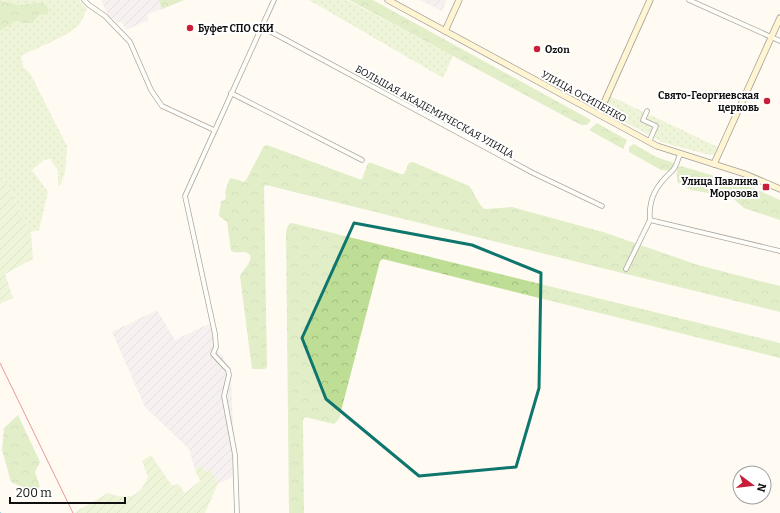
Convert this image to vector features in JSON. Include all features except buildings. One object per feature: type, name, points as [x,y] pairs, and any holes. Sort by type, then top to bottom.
[{"type":"main road","name":"УЛИЦА ОСИПЕНКО","points":[[388,0],[649,142],[680,154],[745,174],[780,189]]},
{"type":"main road","points":[[445,31],[459,0]]},
{"type":"main road","points":[[599,114],[650,0]]},
{"type":"main road","points":[[714,164],[780,18]]},
{"type":"street","points":[[84,0],[105,16],[130,42],[151,90],[162,106],[214,130]]},
{"type":"street","points":[[237,513],[235,455],[224,396],[229,375],[228,370],[213,354],[216,347],[215,334],[185,196],[274,0]]},
{"type":"street","points":[[689,0],[780,41]]},
{"type":"street","name":"БОЛЬШАЯ АКАДЕМИЧЕСКАЯ УЛИЦА","points":[[262,27],[533,173],[602,206]]},
{"type":"street","points":[[231,93],[362,160]]},
{"type":"street","points":[[647,110],[643,120],[656,126],[649,142]]},
{"type":"street","points":[[626,269],[650,220],[649,212],[655,191],[662,179],[673,171],[680,154]]},
{"type":"street","points":[[650,220],[780,252]]},
{"type":"highlighted area","points":[[354,223],[472,245],[541,273],[539,388],[516,467],[419,476],[326,399],[302,338]]},
{"type":"shaded area","points":[[101,0],[184,0],[147,15],[149,20],[126,30],[122,22],[118,23],[108,15]]},
{"type":"shaded area","points":[[420,0],[447,0],[442,11]]},
{"type":"shaded area","points":[[157,310],[175,340],[213,322],[214,350],[222,355],[231,374],[233,430],[238,475],[218,484],[211,470],[206,472],[201,465],[195,470],[189,449],[145,407],[112,332]]},
{"type":"green space","points":[[0,0],[19,5],[42,2],[49,9],[47,14],[39,15],[32,23],[16,21],[0,31]]},
{"type":"green space","points":[[1,0],[79,0],[87,9],[76,28],[21,56],[23,67],[30,73],[67,146],[65,173],[60,186],[58,185],[58,170],[50,159],[44,160],[32,170],[48,192],[39,230],[31,232],[0,172],[0,31],[16,21],[24,23],[42,2],[19,5]]},
{"type":"green space","points":[[159,0],[184,0],[162,9]]},
{"type":"green space","points":[[309,0],[347,0],[453,56],[443,78]]},
{"type":"green space","points":[[349,0],[373,0],[591,120],[587,125],[581,125]]},
{"type":"green space","points":[[610,96],[718,147],[714,154],[710,155],[664,143],[606,112],[604,109]]},
{"type":"green space","points":[[597,123],[627,140],[623,149],[589,130]]},
{"type":"green space","points":[[634,144],[656,157],[674,163],[671,171],[661,170],[629,152],[629,147]]},
{"type":"green space","points":[[267,145],[359,179],[362,179],[368,163],[404,174],[409,163],[413,162],[469,186],[480,205],[485,209],[512,207],[603,232],[698,265],[780,286],[780,312],[266,185],[264,187],[267,367],[265,369],[252,369],[240,276],[249,263],[250,256],[244,252],[231,251],[227,222],[219,216],[221,201],[225,200],[225,192],[229,180],[231,178],[244,182],[264,146]]},
{"type":"green space","points":[[681,166],[751,187],[780,200],[780,220],[744,208],[731,197],[691,190],[677,182],[677,167]]},
{"type":"green space","points":[[0,172],[31,232],[33,259],[5,274],[13,298],[0,304]]},
{"type":"green space","points":[[292,223],[780,343],[780,358],[383,259],[380,261],[339,419],[334,424],[305,417],[303,420],[304,513],[289,513],[286,231],[289,224]]},
{"type":"green space","points":[[18,415],[40,462],[35,472],[40,487],[31,491],[11,482],[2,450],[4,428]]},
{"type":"green space","points":[[151,455],[172,486],[178,484],[185,493],[200,481],[195,470],[201,465],[206,472],[211,470],[218,484],[205,513],[75,512],[108,493],[128,497],[137,493],[145,484],[148,477],[142,461]]},
{"type":"railway","points":[[0,363],[73,513]]},
{"type":"place","name":"Буфет СПО СКИ","points":[[190,28]]},
{"type":"place","name":"Ozon","points":[[537,49]]},
{"type":"place","name":"Свято-Георгиевская церковь","points":[[767,101]]},
{"type":"place","name":"Улица Павлика Морозова","points":[[766,187]]}]
